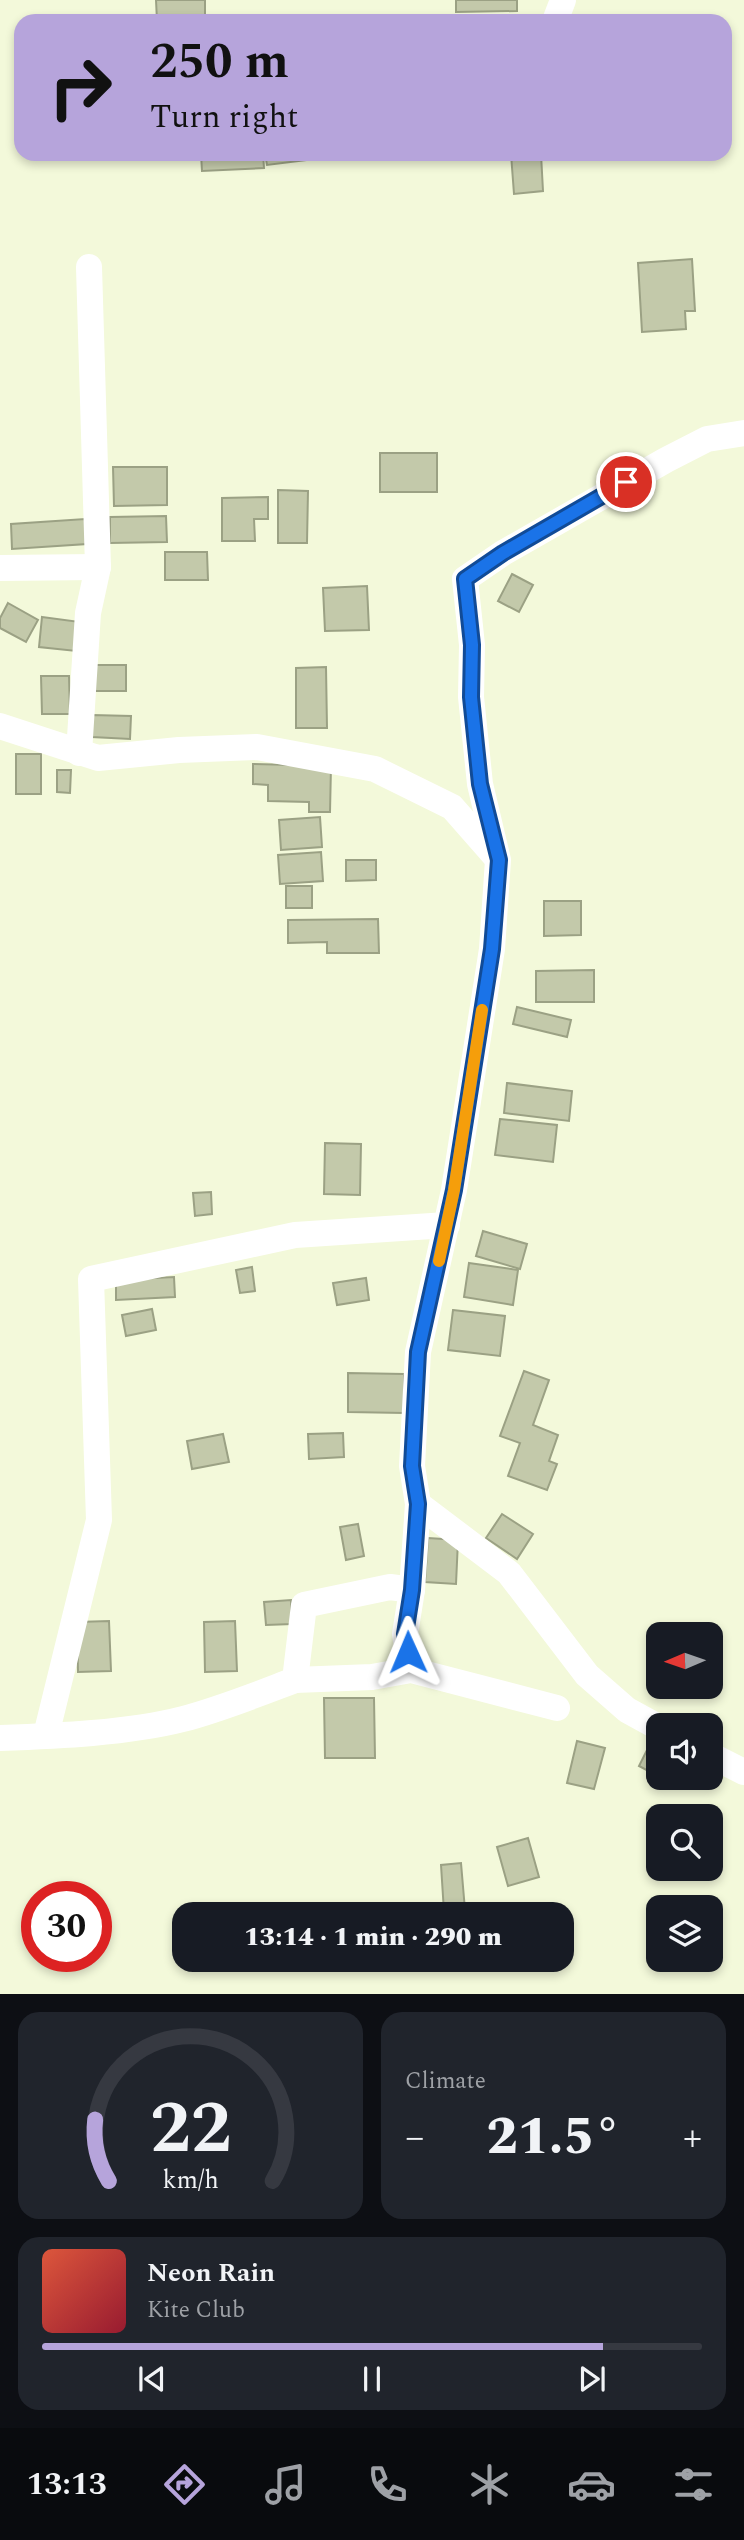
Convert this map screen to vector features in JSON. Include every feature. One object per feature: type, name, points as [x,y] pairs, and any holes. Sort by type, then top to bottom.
[{"type":"street","points":[[79,753],[88,613],[98,567],[89,267]]},
{"type":"street","points":[[411,1670],[405,1634],[412,1590],[418,1504],[412,1466],[418,1352],[447,1225],[492,949],[499,860],[480,784],[471,697],[472,645],[465,579],[503,553],[666,460],[707,439],[744,433]]},
{"type":"street","points":[[0,568],[98,567]]},
{"type":"street","points":[[0,726],[98,758],[179,750],[257,747],[375,769],[452,807],[499,860]]},
{"type":"street","points":[[46,1735],[99,1520],[91,1279],[295,1235],[447,1225]]},
{"type":"street","points":[[418,1504],[509,1573],[587,1675],[627,1710],[646,1720]]},
{"type":"street","points":[[295,1680],[304,1605],[390,1587],[412,1590]]},
{"type":"street","points":[[0,1738],[100,1731],[181,1719],[295,1680],[372,1677],[411,1670],[557,1708]]},
{"type":"street","points":[[723,1762],[744,1772]]},
{"type":"building","points":[[156,0],[205,0],[205,14],[157,14]]},
{"type":"building","points":[[456,0],[517,0],[517,11],[456,12]]},
{"type":"building","points":[[201,161],[264,161],[264,168],[202,171]]},
{"type":"building","points":[[266,161],[298,161],[267,165]]},
{"type":"building","points":[[512,161],[541,161],[543,191],[514,194]]},
{"type":"building","points":[[692,259],[695,311],[685,311],[686,329],[642,332],[638,263]]},
{"type":"building","points":[[380,453],[437,453],[437,492],[380,492]]},
{"type":"building","points":[[113,467],[167,467],[167,505],[114,506]]},
{"type":"building","points":[[278,490],[308,491],[307,543],[278,543]]},
{"type":"building","points":[[268,497],[268,519],[254,519],[255,541],[222,541],[222,498]]},
{"type":"building","points":[[166,516],[167,542],[110,543],[110,517]]},
{"type":"building","points":[[85,519],[87,544],[12,549],[11,524]]},
{"type":"building","points":[[165,552],[207,552],[208,580],[165,580]]},
{"type":"building","points":[[512,574],[533,585],[519,612],[498,601]]},
{"type":"building","points":[[367,586],[369,630],[325,631],[323,588]]},
{"type":"building","points":[[8,603],[38,620],[26,642],[0,628],[0,618]]},
{"type":"building","points":[[42,617],[80,622],[76,651],[39,647]]},
{"type":"building","points":[[93,665],[126,665],[126,691],[92,691]]},
{"type":"building","points":[[326,667],[327,728],[296,728],[296,668]]},
{"type":"building","points":[[41,676],[69,676],[70,714],[42,714]]},
{"type":"building","points":[[92,715],[131,716],[130,739],[92,737]]},
{"type":"building","points":[[16,754],[41,754],[41,794],[16,794]]},
{"type":"building","points":[[253,764],[331,766],[330,812],[309,812],[309,802],[268,801],[268,785],[253,784]]},
{"type":"building","points":[[57,770],[71,770],[70,793],[57,792]]},
{"type":"building","points":[[320,817],[322,847],[281,850],[279,820]]},
{"type":"building","points":[[321,852],[323,881],[280,884],[278,855]]},
{"type":"building","points":[[346,860],[376,860],[376,880],[346,881]]},
{"type":"building","points":[[286,886],[312,886],[312,908],[286,908]]},
{"type":"building","points":[[544,901],[581,901],[581,935],[544,936]]},
{"type":"building","points":[[378,919],[379,953],[327,953],[327,942],[288,943],[288,920]]},
{"type":"building","points":[[594,970],[594,1002],[536,1002],[536,971]]},
{"type":"building","points":[[517,1007],[571,1020],[567,1037],[513,1024]]},
{"type":"building","points":[[507,1083],[572,1091],[569,1121],[504,1113]]},
{"type":"building","points":[[500,1119],[557,1125],[553,1162],[495,1155]]},
{"type":"building","points":[[325,1143],[361,1144],[360,1195],[324,1194]]},
{"type":"building","points":[[211,1192],[212,1214],[195,1216],[193,1193]]},
{"type":"building","points":[[483,1231],[527,1244],[520,1269],[476,1256]]},
{"type":"building","points":[[469,1263],[518,1270],[513,1305],[464,1297]]},
{"type":"building","points":[[252,1267],[255,1291],[240,1293],[236,1270]]},
{"type":"building","points":[[174,1277],[175,1297],[116,1300],[116,1280]]},
{"type":"building","points":[[366,1278],[369,1300],[337,1305],[333,1283]]},
{"type":"building","points":[[152,1309],[156,1330],[126,1336],[122,1315]]},
{"type":"building","points":[[453,1310],[505,1316],[500,1356],[448,1350]]},
{"type":"building","points":[[524,1371],[549,1380],[533,1425],[558,1435],[549,1461],[557,1464],[547,1490],[508,1476],[520,1443],[500,1436]]},
{"type":"building","points":[[348,1373],[404,1374],[404,1413],[348,1412]]},
{"type":"building","points":[[343,1433],[344,1457],[309,1459],[308,1434]]},
{"type":"building","points":[[223,1434],[229,1462],[192,1469],[187,1441]]},
{"type":"building","points":[[502,1514],[533,1534],[517,1559],[486,1538]]},
{"type":"building","points":[[358,1524],[364,1556],[346,1560],[340,1527]]},
{"type":"building","points":[[428,1538],[458,1540],[456,1584],[425,1582]]},
{"type":"building","points":[[291,1600],[292,1624],[266,1625],[264,1602]]},
{"type":"building","points":[[109,1621],[111,1671],[78,1672],[77,1622]]},
{"type":"building","points":[[235,1621],[237,1671],[205,1672],[204,1622]]},
{"type":"building","points":[[324,1698],[374,1698],[375,1758],[325,1758]]},
{"type":"building","points":[[577,1741],[605,1748],[594,1789],[567,1783]]},
{"type":"building","points":[[646,1752],[646,1770],[639,1766]]},
{"type":"building","points":[[528,1838],[539,1877],[508,1886],[497,1847]]},
{"type":"building","points":[[461,1863],[464,1902],[443,1902],[441,1865]]},
{"type":"slow traffic","points":[[439,1261],[454,1190],[482,1010]]},
{"type":"route","points":[[408,1652],[405,1634],[412,1590],[418,1504],[412,1466],[418,1352],[454,1190],[492,949],[499,860],[480,784],[471,697],[472,645],[465,579],[503,553],[626,482]]}]
